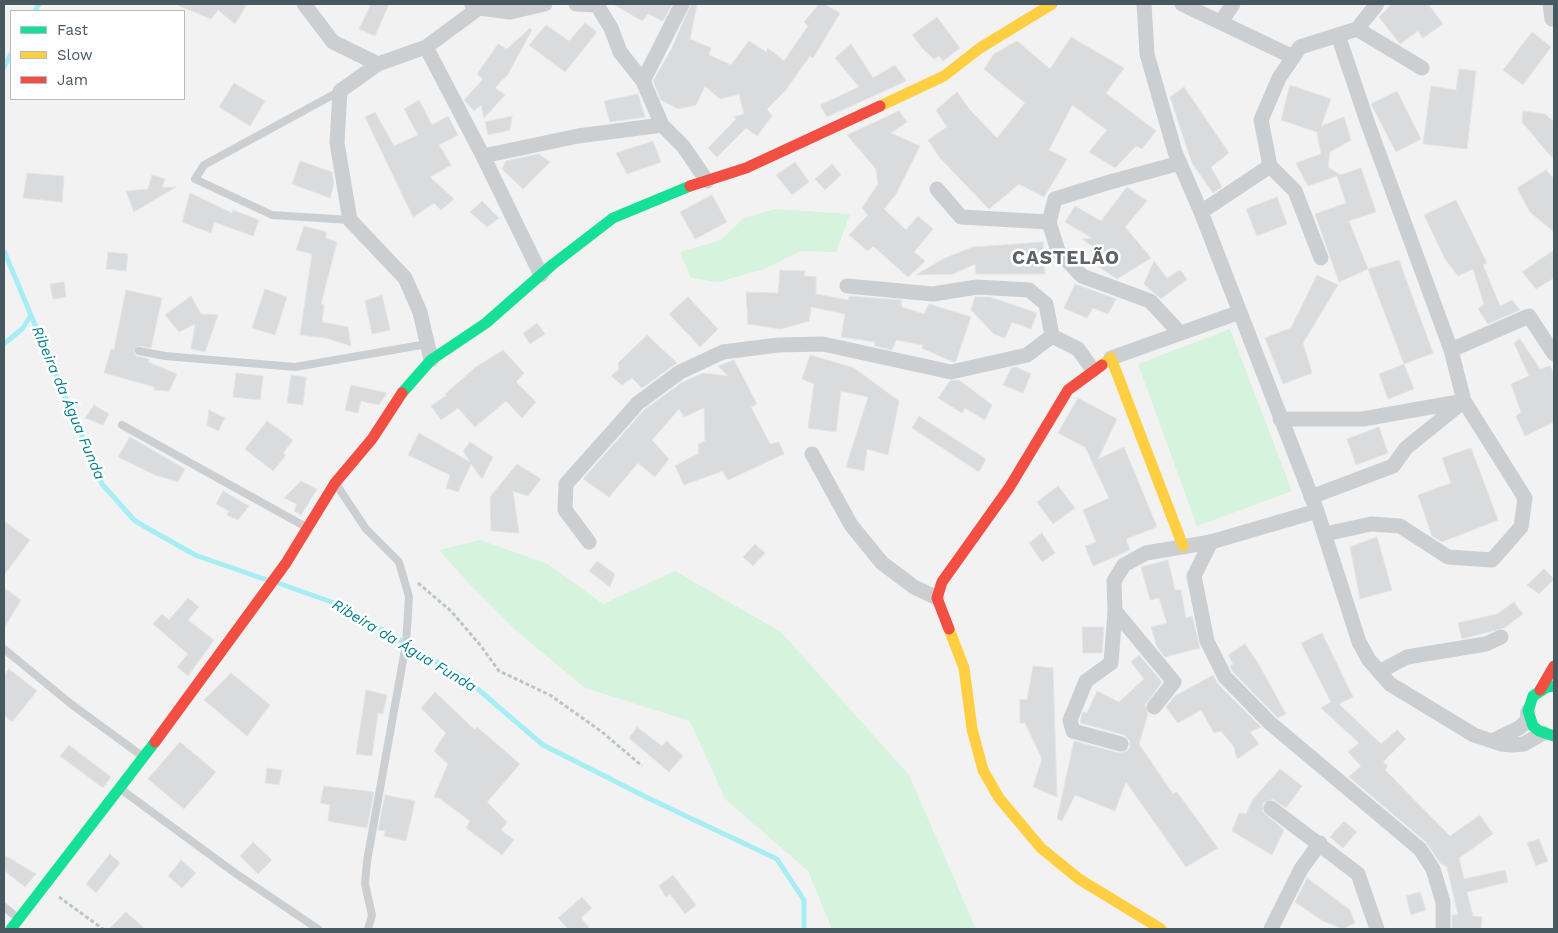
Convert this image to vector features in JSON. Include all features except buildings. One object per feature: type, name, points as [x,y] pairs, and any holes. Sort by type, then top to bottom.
[{"type":"street","points":[[304,4],[333,42],[378,64]]},
{"type":"street","points":[[431,360],[420,312],[405,278],[350,220],[337,143],[340,91],[378,64],[426,47],[477,5],[510,12],[545,4]]},
{"type":"street","points":[[576,4],[597,6],[611,28],[620,52],[643,82],[662,125],[684,146],[707,181]]},
{"type":"street","points":[[643,82],[682,4]]},
{"type":"street","points":[[11,929],[120,789],[258,603],[286,563],[335,483],[372,439],[409,383],[431,360],[486,323],[541,275],[613,218],[679,190],[746,168],[944,76],[980,48],[1052,4]]},
{"type":"street","points":[[1144,4],[1144,31],[1152,76],[1174,152],[1201,212],[1314,504],[1359,642],[1379,672],[1390,684],[1474,735],[1501,744],[1524,744],[1549,734]]},
{"type":"street","points":[[1182,4],[1293,57]]},
{"type":"street","points":[[1221,22],[1233,4]]},
{"type":"street","points":[[1321,258],[1295,191],[1270,166],[1261,120],[1279,78],[1300,47],[1357,29],[1377,4]]},
{"type":"street","points":[[1550,4],[1552,19]]},
{"type":"street","points":[[1357,29],[1422,68]]},
{"type":"street","points":[[1325,534],[1370,524],[1400,526],[1448,557],[1492,560],[1521,527],[1525,498],[1464,401],[1451,350],[1368,124],[1338,35]]},
{"type":"street","points":[[426,47],[483,156],[541,275]]},
{"type":"street","points":[[483,156],[578,136],[662,125]]},
{"type":"street","points":[[1180,164],[1110,182],[1055,199],[1049,222],[1058,251],[1082,276],[1150,301],[1180,333]]},
{"type":"street","points":[[1201,212],[1270,166]]},
{"type":"street","points":[[937,189],[962,217],[1049,222]]},
{"type":"street","points":[[847,286],[933,294],[977,288],[1029,290],[1046,304],[1052,336]]},
{"type":"street","points":[[1161,929],[1079,879],[1041,848],[999,798],[983,770],[972,729],[964,668],[938,598],[942,582],[1009,488],[1068,390],[1111,358],[1240,312]]},
{"type":"street","points":[[1451,350],[1529,316],[1554,354]]},
{"type":"street","points":[[1052,336],[1078,349],[1093,370]]},
{"type":"street","points":[[589,542],[565,510],[566,484],[638,403],[680,372],[723,352],[778,344],[824,344],[892,361],[951,372],[1027,355],[1052,336]]},
{"type":"street","points":[[1111,358],[1183,546]]},
{"type":"street","points":[[1280,419],[1363,419],[1464,401]]},
{"type":"street","points":[[1121,744],[1073,731],[1070,720],[1086,681],[1111,663],[1115,611],[1114,581],[1124,565],[1146,552],[1211,542],[1314,504],[1393,466],[1406,448],[1464,401]]},
{"type":"street","points":[[812,454],[851,525],[882,562],[914,587],[938,598]]},
{"type":"street","points":[[1211,542],[1194,576],[1207,641],[1225,677],[1270,723],[1420,849],[1434,870],[1443,902],[1443,929]]},
{"type":"street","points":[[1115,611],[1174,682],[1154,707]]},
{"type":"street","points":[[1379,672],[1407,657],[1486,644],[1501,637]]},
{"type":"street","points":[[1491,741],[1506,736],[1526,721],[1533,696],[1540,690],[1554,666]]},
{"type":"street","points":[[1540,690],[1554,686]]},
{"type":"street","points":[[1528,711],[1533,726],[1549,734]]},
{"type":"street","points":[[1271,808],[1320,843],[1358,874],[1377,929]]},
{"type":"street","points":[[1271,929],[1301,870],[1320,843]]},
{"type":"lane","points":[[340,91],[204,165],[195,179],[272,215],[350,220]]},
{"type":"lane","points":[[139,350],[175,357],[295,367],[427,344]]},
{"type":"lane","points":[[122,425],[308,528]]},
{"type":"lane","points":[[335,483],[366,529],[399,562],[409,597],[406,644],[367,861],[365,884],[372,915],[370,929]]},
{"type":"lane","points":[[4,648],[70,704],[144,757]]},
{"type":"lane","points":[[120,789],[235,873],[318,929]]},
{"type":"lane","points":[[4,907],[19,919]]},
{"type":"path","points":[[399,562],[421,586],[451,611],[481,646],[498,671],[550,695],[602,732],[642,766]]},
{"type":"path","points":[[45,886],[103,929]]},
{"type":"green space","points":[[775,209],[850,214],[836,252],[801,251],[764,269],[718,282],[691,278],[680,252],[721,240],[744,218]]},
{"type":"green space","points":[[1230,329],[1292,491],[1197,526],[1138,364]]},
{"type":"green space","points":[[480,540],[548,564],[603,604],[675,571],[781,632],[909,775],[976,929],[832,929],[808,871],[725,799],[690,721],[585,688],[512,627],[439,550]]},
{"type":"waterway","name":"Ribeira da Água Funda","points":[[36,10],[39,4]]},
{"type":"waterway","name":"Ribeira da Água Funda","points":[[4,67],[10,56]]},
{"type":"waterway","name":"Ribeira da Água Funda","points":[[4,251],[102,484],[135,521],[195,555],[267,580]]},
{"type":"waterway","points":[[4,344],[23,328],[31,315]]},
{"type":"waterway","name":"Ribeira da Água Funda","points":[[278,583],[340,605],[466,679],[543,745],[650,799],[777,859],[804,900],[804,929]]},
{"type":"traffic: fast","points":[[402,393],[431,360],[486,323],[552,265],[613,218],[690,186]]},
{"type":"traffic: fast","points":[[1554,686],[1547,687],[1533,696],[1528,711],[1533,726],[1539,731],[1554,736]]},
{"type":"traffic: fast","points":[[11,929],[155,742]]},
{"type":"traffic: slow","points":[[880,106],[944,76],[980,48],[1052,4]]},
{"type":"traffic: slow","points":[[1102,365],[1111,358],[1183,546]]},
{"type":"traffic: slow","points":[[949,629],[964,668],[972,729],[983,770],[999,798],[1041,848],[1079,879],[1161,929]]},
{"type":"traffic: jam","points":[[690,186],[746,168],[880,106]]},
{"type":"traffic: jam","points":[[949,629],[937,598],[942,582],[1009,488],[1068,390],[1102,365]]},
{"type":"traffic: jam","points":[[155,742],[286,563],[335,483],[372,439],[402,393]]},
{"type":"traffic: jam","points":[[1540,690],[1554,666]]},
{"type":"district","name":"CASTELÃO","points":[[1066,258]]}]
